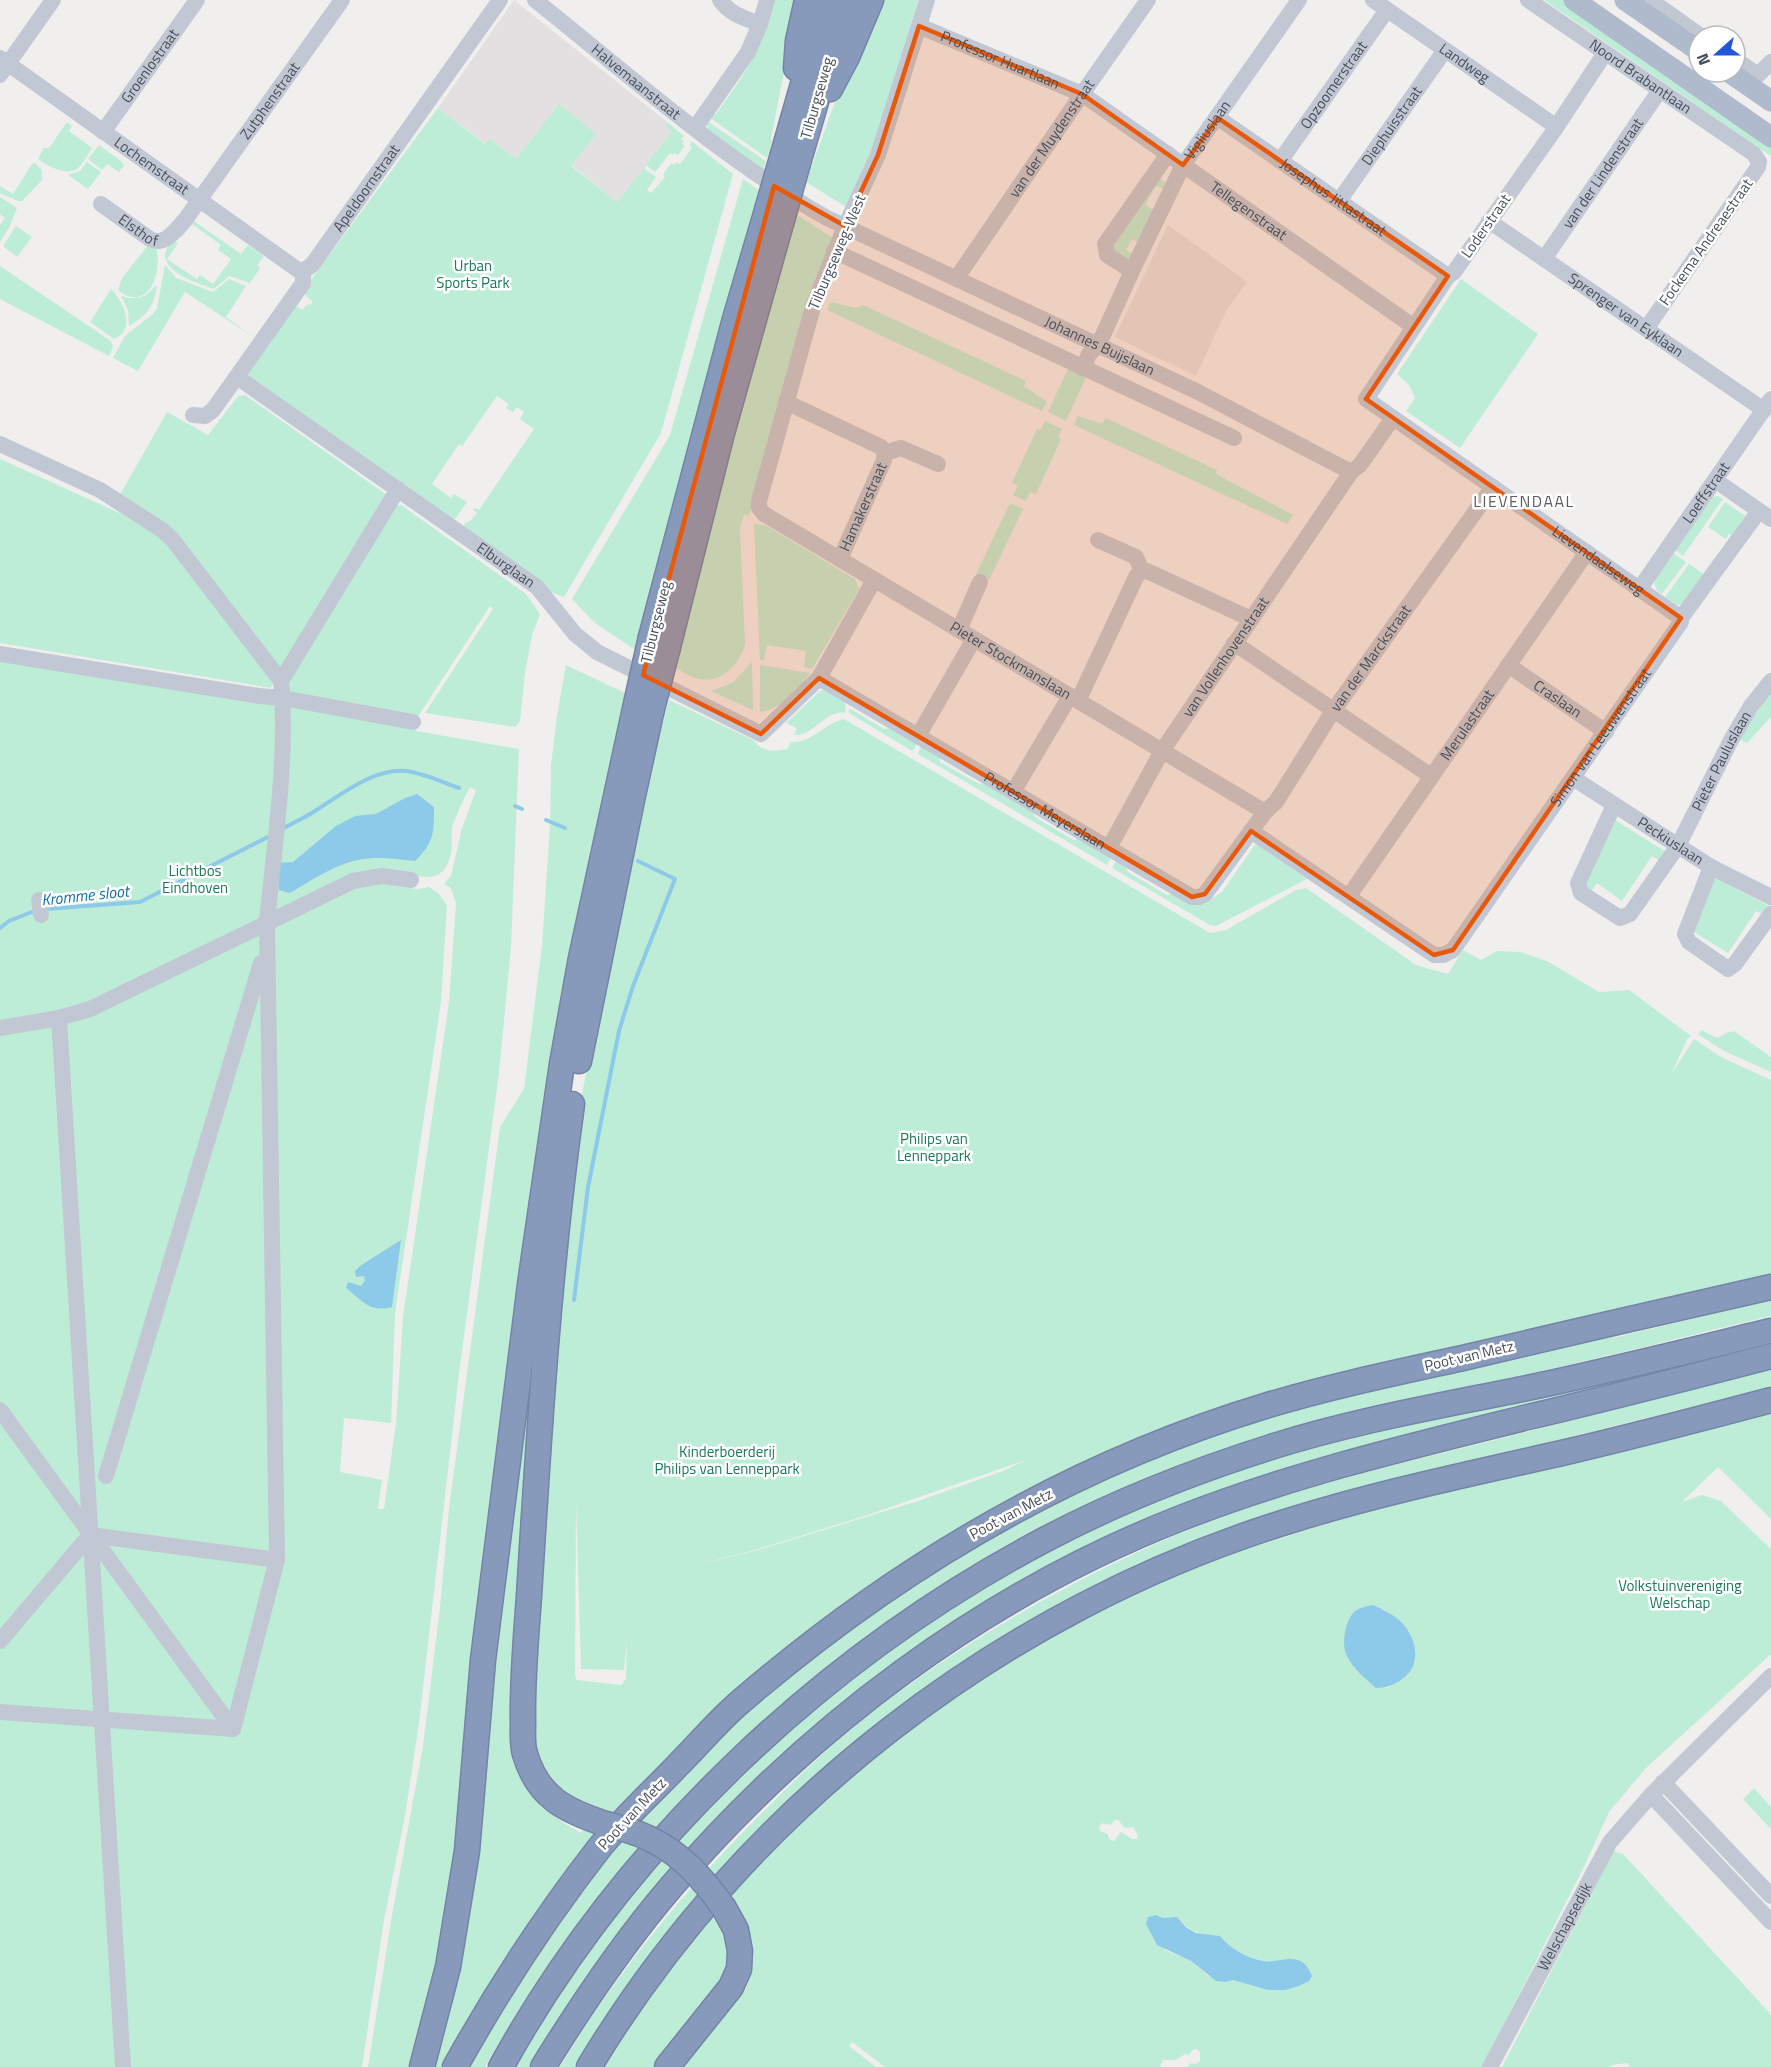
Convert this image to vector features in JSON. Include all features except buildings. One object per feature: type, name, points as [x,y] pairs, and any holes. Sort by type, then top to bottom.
[{"type":"highway","points":[[799,127],[798,41],[807,0]]},
{"type":"highway","name":"Tilburgseweg","points":[[570,1066],[605,928],[643,709],[729,340],[774,215],[799,127],[827,0]]},
{"type":"highway","name":"Tilburgseweg","points":[[799,127],[846,0]]},
{"type":"highway","points":[[799,127],[847,57],[871,0]]},
{"type":"highway","points":[[570,1066],[540,1423],[523,1707],[524,1752],[535,1779],[550,1798],[576,1814],[650,1839],[687,1863],[707,1884],[736,1930],[740,1951],[739,1969],[731,1987],[667,2067]]},
{"type":"highway","points":[[422,2067],[448,1967],[467,1851],[483,1660],[530,1288],[570,1066]]},
{"type":"highway","name":"Poot van Metz","points":[[455,2067],[512,1970],[551,1913],[602,1844],[638,1806],[745,1698],[831,1628],[915,1569],[964,1539],[1030,1502],[1127,1457],[1175,1437],[1262,1407],[1339,1386],[1771,1287]]},
{"type":"highway","points":[[501,2067],[546,1992],[585,1937],[640,1867],[718,1782],[763,1738],[855,1661],[984,1574],[1046,1539],[1162,1486],[1269,1448],[1349,1425],[1536,1386],[1771,1330]]},
{"type":"highway","points":[[543,2067],[596,1985],[669,1889],[707,1846],[788,1765],[879,1689],[1013,1600],[1062,1572],[1178,1520],[1283,1482],[1452,1436],[1771,1356]]},
{"type":"highway","points":[[589,2067],[642,1986],[688,1927],[792,1815],[901,1721],[975,1669],[1053,1622],[1139,1579],[1192,1556],[1291,1520],[1413,1487],[1571,1451],[1771,1400]]},
{"type":"main road","name":"Noord Brabantlaan","points":[[1574,0],[1771,137]]},
{"type":"main road","points":[[1625,0],[1687,43]]},
{"type":"main road","points":[[1746,84],[1771,101]]},
{"type":"street","points":[[2,66],[53,0]]},
{"type":"street","name":"Groenlostraat","points":[[103,132],[196,0]]},
{"type":"street","name":"Apeldoornstraat","points":[[237,377],[303,283],[303,271],[312,266],[501,0]]},
{"type":"street","name":"Halvemaanstraat","points":[[535,0],[740,163],[802,204],[844,226]]},
{"type":"street","points":[[720,0],[733,13],[760,24]]},
{"type":"street","points":[[695,128],[742,63],[760,24],[767,0]]},
{"type":"street","name":"Tilburgseweg-West","points":[[759,508],[759,501],[813,307],[844,226],[878,155],[927,0]]},
{"type":"street","name":"Vigliuslaan","points":[[1083,368],[1089,354],[1098,346],[1183,165],[1299,0]]},
{"type":"street","name":"Noord Brabantlaan","points":[[1528,0],[1754,154]]},
{"type":"street","points":[[1650,0],[1687,26]]},
{"type":"street","name":"Zutphenstraat","points":[[200,200],[336,2]]},
{"type":"street","name":"van der Muydenstraat","points":[[956,279],[1082,94],[1140,3]]},
{"type":"street","name":"Landweg","points":[[1380,5],[1551,123],[1554,129]]},
{"type":"street","name":"Opzoomerstraat","points":[[1280,161],[1380,5]]},
{"type":"street","name":"Professor Huartlaan","points":[[919,26],[1082,94]]},
{"type":"street","name":"Diephuisstraat","points":[[1340,201],[1445,50]]},
{"type":"street","name":"Loderstraat","points":[[1366,399],[1448,276],[1454,272],[1605,53]]},
{"type":"street","points":[[1747,67],[1758,75],[1771,62]]},
{"type":"street","name":"Lochemstraat","points":[[2,66],[103,132],[298,270],[303,271]]},
{"type":"street","name":"van der Lindenstraat","points":[[1545,259],[1660,90]]},
{"type":"street","name":"Tellegenstraat","points":[[1082,94],[1414,327]]},
{"type":"street","name":"Josephus Jittastraat","points":[[1218,118],[1448,276]]},
{"type":"street","name":"Vigliuslaan","points":[[1132,271],[1107,255],[1105,244],[1168,154]]},
{"type":"street","name":"Fockema Andreaestraat","points":[[1646,329],[1758,167],[1759,162],[1754,154]]},
{"type":"street","name":"Elsthof","points":[[101,204],[150,239],[161,242],[185,220],[200,200]]},
{"type":"street","name":"Sprenger van Eyklaan","points":[[1489,221],[1646,329],[1767,404]]},
{"type":"street","name":"Johannes Buijslaan","points":[[844,226],[1198,392],[1352,472]]},
{"type":"street","name":"Johannes Buijslaan","points":[[834,252],[1234,438]]},
{"type":"street","points":[[193,415],[205,416],[213,410],[237,377]]},
{"type":"street","name":"Elburglaan","points":[[237,377],[537,587],[575,634],[597,652],[761,734],[819,678]]},
{"type":"street","name":"Lievendaalseweg","points":[[1366,399],[1682,618]]},
{"type":"street","points":[[786,402],[881,447],[885,453],[901,448],[938,464]]},
{"type":"street","name":"Loeffstraat","points":[[1640,588],[1767,404]]},
{"type":"street","points":[[1352,472],[1360,465],[1393,418]]},
{"type":"street","points":[[0,444],[100,490],[162,530],[172,539],[282,690],[284,712],[279,804],[266,946],[277,1560],[233,1729]]},
{"type":"street","name":"Hamakerstraat","points":[[840,560],[885,453]]},
{"type":"street","name":"van Vollenhovenstraat","points":[[1109,848],[1162,751],[1352,472]]},
{"type":"street","points":[[1715,480],[1765,515]]},
{"type":"street","name":"van der Marckstraat","points":[[1251,831],[1264,812],[1276,802],[1333,711],[1493,487]]},
{"type":"street","points":[[282,690],[398,489]]},
{"type":"street","name":"Pieter Stockmanslaan","points":[[759,508],[764,514],[840,560],[1264,812]]},
{"type":"street","name":"Simon van Leeuwenstraat","points":[[1349,896],[1434,955],[1443,955],[1453,950],[1606,732],[1682,618],[1765,515]]},
{"type":"street","points":[[1098,540],[1136,557],[1142,572]]},
{"type":"street","name":"Merulastraat","points":[[1349,896],[1587,552]]},
{"type":"street","points":[[1013,792],[1074,698],[1137,575],[1147,571],[1251,619]]},
{"type":"street","points":[[819,678],[874,579]]},
{"type":"street","points":[[959,630],[980,582]]},
{"type":"street","points":[[918,736],[974,639]]},
{"type":"street","points":[[1234,643],[1431,776]]},
{"type":"street","points":[[0,654],[282,690],[412,722]]},
{"type":"street","name":"Craslaan","points":[[1508,665],[1606,732]]},
{"type":"street","name":"Professor Meyerslaan","points":[[819,678],[1192,897],[1205,894],[1251,831]]},
{"type":"street","name":"Pieter Pauluslaan","points":[[1614,805],[1578,883],[1581,893],[1620,918],[1630,914],[1678,846],[1731,740],[1751,706],[1771,681]]},
{"type":"street","name":"Peckiuslaan","points":[[1573,778],[1711,867],[1771,897]]},
{"type":"street","points":[[1251,831],[1349,896]]},
{"type":"street","points":[[1711,867],[1685,934],[1689,942],[1728,969],[1735,964],[1771,915]]},
{"type":"street","points":[[0,1028],[59,1018],[90,1009],[353,881],[382,876],[411,880]]},
{"type":"street","points":[[106,1476],[266,946]]},
{"type":"street","points":[[59,1018],[123,2067]]},
{"type":"street","points":[[0,1410],[233,1729]]},
{"type":"street","points":[[90,1535],[277,1560]]},
{"type":"street","points":[[0,1641],[90,1535]]},
{"type":"street","name":"Welschapsedijk","points":[[1490,2067],[1610,1842],[1651,1795],[1771,1676]]},
{"type":"street","points":[[0,1712],[233,1729]]},
{"type":"street","points":[[1664,1782],[1771,1896]]},
{"type":"street","points":[[1651,1795],[1771,1922]]},
{"type":"highlighted area","points":[[919,26],[1082,94],[1183,165],[1218,118],[1448,276],[1366,399],[1681,618],[1453,950],[1434,955],[1251,831],[1205,894],[1192,897],[819,678],[761,734],[643,675],[774,186],[845,226],[878,155]]},
{"type":"shaded area","points":[[514,0],[676,129],[617,202],[571,165],[559,105],[516,159],[490,139],[486,144],[438,108]]},
{"type":"shaded area","points":[[1168,225],[1247,282],[1226,311],[1196,376],[1115,337]]},
{"type":"green space","points":[[774,0],[798,0],[767,158],[709,117],[716,114],[751,61],[764,33]]},
{"type":"green space","points":[[872,0],[918,0],[870,161],[848,208],[806,182]]},
{"type":"green space","points":[[1544,0],[1568,0],[1771,141],[1771,156]]},
{"type":"green space","name":"Urban Sports Park","points":[[559,104],[596,134],[571,166],[617,202],[644,168],[656,177],[647,190],[651,193],[665,177],[663,174],[671,163],[680,164],[692,148],[690,140],[733,174],[661,433],[564,597],[553,593],[465,531],[464,524],[477,513],[473,510],[475,508],[479,510],[534,429],[520,419],[524,412],[517,407],[513,412],[506,408],[509,404],[497,396],[462,446],[459,444],[432,484],[451,498],[454,494],[467,502],[456,518],[449,519],[249,376],[248,371],[298,298],[301,300],[297,306],[302,310],[313,302],[302,292],[438,108],[485,144],[490,139],[516,159]]},
{"type":"green space","points":[[707,121],[766,161],[763,172],[708,130]]},
{"type":"green space","points":[[67,122],[72,126],[69,131],[92,148],[78,168],[63,171],[38,159],[44,148],[49,148]]},
{"type":"green space","points":[[668,123],[684,136],[681,139],[685,146],[678,155],[670,153],[655,172],[646,165],[672,132],[665,126]]},
{"type":"green space","points":[[99,145],[124,165],[119,172],[107,164],[102,170],[88,159]]},
{"type":"green space","points":[[87,162],[101,172],[88,189],[68,175],[80,171]]},
{"type":"green space","points":[[35,163],[42,170],[42,180],[22,201],[0,193],[0,186],[13,194],[32,164]]},
{"type":"green space","points":[[743,179],[760,191],[637,651],[595,623],[572,599],[670,435]]},
{"type":"green space","points":[[1160,179],[1165,182],[1166,190],[1156,186],[1145,205],[1155,210],[1140,243],[1132,239],[1126,250],[1135,255],[1125,260],[1112,249],[1153,183]]},
{"type":"green space","points":[[0,197],[17,208],[0,242],[0,225],[5,218],[0,214]]},
{"type":"green space","points":[[794,213],[833,238],[749,516],[744,514],[740,528],[745,644],[739,659],[728,671],[715,678],[699,679],[673,666]]},
{"type":"green space","points":[[191,219],[241,254],[248,245],[264,256],[257,265],[260,268],[250,283],[229,276],[214,289],[186,278],[169,266],[165,259],[166,250],[173,240],[178,243],[167,259],[197,279],[200,275],[213,284],[231,259],[218,250],[221,245],[192,224],[182,237],[178,234]]},
{"type":"green space","points":[[16,226],[32,237],[17,257],[3,246]]},
{"type":"green space","points":[[149,244],[156,247],[158,257],[155,278],[145,294],[138,297],[129,296],[118,290],[122,278]]},
{"type":"green space","points":[[165,265],[176,278],[213,292],[229,279],[246,286],[226,317],[255,338],[185,292],[138,371],[113,358],[125,336],[153,314],[157,308]]},
{"type":"green space","points":[[0,266],[111,341],[113,347],[109,356],[0,299]]},
{"type":"green space","points":[[1461,279],[1538,334],[1460,448],[1406,411],[1415,398],[1409,385],[1397,374]]},
{"type":"green space","points":[[155,286],[157,287],[151,306],[129,326],[128,310],[121,296],[140,297],[148,294]]},
{"type":"green space","points":[[111,289],[116,294],[126,315],[125,329],[114,339],[90,322]]},
{"type":"green space","points":[[830,302],[856,308],[863,305],[1026,381],[1024,386],[1047,402],[1042,411],[827,310]]},
{"type":"green space","points":[[1069,367],[1087,375],[1066,421],[1048,412]]},
{"type":"green space","points":[[245,395],[387,495],[278,671],[179,539],[117,500],[167,412],[208,435],[238,396]]},
{"type":"green space","points":[[1078,416],[1102,424],[1106,418],[1217,470],[1216,474],[1293,515],[1287,524],[1074,425]]},
{"type":"green space","points":[[1045,421],[1062,429],[1058,438],[1061,439],[1036,494],[1030,492],[1026,501],[1013,495],[1018,486],[1012,483],[1037,429],[1041,430]]},
{"type":"green space","points":[[0,459],[124,515],[159,535],[273,682],[271,688],[0,643]]},
{"type":"green space","points":[[1718,496],[1723,499],[1683,556],[1675,550],[1713,497]]},
{"type":"green space","name":"Lichtbos Eindhoven","points":[[389,499],[398,506],[401,505],[526,594],[540,614],[532,635],[525,672],[520,721],[515,727],[425,713],[493,609],[490,606],[419,715],[416,731],[519,749],[511,947],[499,1073],[459,1374],[419,1723],[405,1816],[384,1920],[362,2067],[0,2067],[0,647],[274,693]],"holes":[[[470,787],[476,790],[462,828],[451,876],[444,884],[451,888],[456,904],[449,1002],[403,1317],[396,1423],[384,1509],[378,1509],[382,1480],[340,1472],[344,1418],[391,1423],[395,1314],[441,1002],[447,905],[438,893],[429,887],[417,889],[393,886],[395,870],[422,877],[430,877],[443,871],[451,853],[452,828],[456,816]]]},
{"type":"green space","points":[[1725,502],[1745,516],[1732,535],[1729,534],[1726,539],[1708,527]]},
{"type":"green space","points":[[1010,503],[1023,509],[989,580],[976,574]]},
{"type":"green space","points":[[754,524],[765,525],[855,579],[859,589],[812,669],[804,667],[806,651],[767,645],[764,660],[760,660]]},
{"type":"green space","points":[[1673,553],[1686,562],[1662,594],[1656,589],[1654,580]]},
{"type":"green space","points":[[1689,564],[1705,575],[1683,603],[1677,605],[1665,597]]},
{"type":"green space","points":[[752,662],[753,710],[711,691],[734,682]]},
{"type":"green space","points":[[566,665],[627,694],[599,846],[460,1850],[415,2067],[368,2067],[391,1921],[423,1746],[440,1607],[449,1508],[500,1127],[524,1089],[542,945],[550,825],[551,765]]},
{"type":"green space","points":[[760,665],[810,673],[789,698],[775,707],[760,712]]},
{"type":"green space","points":[[824,690],[845,702],[846,713],[832,715],[807,732],[794,735],[797,728],[786,723],[820,691]]},
{"type":"green space","points":[[1771,691],[1771,717],[1747,743],[1739,739]]},
{"type":"green space","name":"Philips van Lenneppark","points":[[669,700],[772,751],[787,749],[791,742],[812,737],[844,719],[1210,933],[1226,930],[1296,890],[1306,888],[1416,965],[1448,974],[1463,950],[1481,960],[1497,951],[1520,952],[1547,961],[1599,992],[1629,990],[1691,1036],[1687,1039],[1672,1073],[1694,1039],[1721,1057],[1771,1080],[1771,1278],[1337,1379],[960,1534],[633,1802],[447,2067],[430,2067],[490,1661],[538,1278],[526,1785],[540,1806],[581,1833],[598,1809],[558,1794],[533,1750],[530,1707],[546,1423],[581,1100],[626,860]],"holes":[[[1026,1460],[1003,1471],[918,1501],[758,1550],[685,1568],[755,1550],[862,1517]],[[576,1503],[581,1669],[624,1670],[627,1641],[626,1679],[621,1685],[576,1680]]]},
{"type":"green space","points":[[849,708],[884,729],[890,728],[917,744],[912,751],[849,713]]},
{"type":"green space","points":[[921,746],[939,757],[940,762],[979,784],[985,783],[1033,812],[1035,817],[1111,858],[1107,865],[918,754]]},
{"type":"green space","points":[[1615,820],[1666,852],[1660,861],[1652,856],[1622,901],[1597,883],[1591,892],[1586,888],[1585,879]]},
{"type":"green space","points":[[1256,843],[1307,879],[1216,926],[1210,925],[1112,868],[1116,861],[1126,867],[1128,872],[1167,895],[1172,894],[1203,904],[1222,892]]},
{"type":"green space","points":[[1713,877],[1769,906],[1770,909],[1765,915],[1756,911],[1728,953],[1691,930]]},
{"type":"green space","points":[[1702,1030],[1717,1038],[1734,1031],[1771,1057],[1771,1072],[1722,1050],[1698,1034]]},
{"type":"green space","points":[[1771,1300],[1771,1316],[1529,1374],[1362,1409],[1264,1436],[1138,1483],[1048,1523],[1003,1547],[931,1593],[846,1654],[752,1732],[708,1774],[666,1818],[588,1912],[526,2000],[485,2067],[463,2067],[481,2034],[609,1848],[741,1713],[836,1634],[1033,1508],[1259,1415],[1579,1339],[1617,1337]]},
{"type":"green space","points":[[1771,1338],[1771,1348],[1175,1511],[781,1758],[535,2067],[509,2067],[553,1998],[652,1865],[768,1745],[861,1668],[939,1612],[1050,1547],[1166,1494],[1271,1455]]},
{"type":"green space","points":[[1771,1370],[1771,1387],[1292,1506],[1189,1544],[1075,1596],[970,1658],[895,1711],[806,1785],[694,1900],[600,2028],[575,2067],[560,2067],[603,2000],[676,1905],[789,1786],[870,1714],[993,1629],[1106,1567],[1183,1532],[1254,1505],[1401,1463]]},
{"type":"green space","name":"Volkstuinvereniging Welschap","points":[[1771,1410],[1771,1519],[1718,1467],[1682,1502],[1702,1495],[1721,1501],[1771,1549],[1771,1654],[1646,1768],[1609,1812],[1582,1871],[1482,2067],[1187,2067],[1191,2063],[1196,2064],[1200,2061],[1200,2052],[1197,2049],[1176,2060],[1163,2060],[1160,2067],[885,2067],[852,2042],[849,2046],[876,2067],[678,2067],[746,1988],[750,1976],[754,1956],[752,1940],[742,1913],[729,1890],[907,1724],[1027,1645],[1204,1557],[1241,1551],[1332,1522],[1367,1507]],"holes":[[[1364,1607],[1382,1609],[1389,1613],[1403,1625],[1413,1641],[1416,1657],[1414,1665],[1406,1676],[1386,1688],[1355,1668],[1349,1619],[1355,1611]],[[1118,1820],[1125,1828],[1133,1827],[1138,1835],[1137,1839],[1132,1839],[1121,1832],[1114,1841],[1110,1840],[1107,1834],[1100,1831],[1099,1827],[1103,1823],[1110,1825]],[[1156,1915],[1182,1921],[1190,1929],[1199,1933],[1220,1936],[1231,1947],[1252,1958],[1275,1961],[1268,1990],[1208,1976],[1191,1961],[1165,1950]]]},
{"type":"green space","points":[[1754,1788],[1771,1807],[1771,1829],[1743,1799]]},
{"type":"green space","points":[[1612,1851],[1623,1854],[1767,2010],[1771,2016],[1771,2067],[1630,2067],[1627,2063],[1610,2067],[1502,2067]]},
{"type":"green space","points":[[710,1911],[724,1937],[726,1936],[732,1953],[729,1975],[660,2067],[598,2067]]},
{"type":"water","points":[[417,794],[434,807],[434,816],[432,837],[426,849],[415,861],[379,858],[358,860],[331,869],[290,893],[279,890],[279,863],[293,862],[336,826],[355,816],[376,814]]},
{"type":"water","points":[[401,1240],[392,1307],[372,1307],[346,1288],[348,1282],[361,1286],[365,1281],[364,1276],[356,1277],[355,1271]]},
{"type":"water","points":[[1373,1605],[1392,1615],[1404,1625],[1412,1639],[1416,1655],[1415,1662],[1406,1676],[1392,1685],[1380,1688],[1376,1688],[1356,1669],[1347,1656],[1344,1646],[1346,1626],[1352,1615],[1355,1611]]},
{"type":"water","points":[[1156,1915],[1163,1918],[1177,1917],[1187,1928],[1196,1933],[1220,1936],[1234,1949],[1252,1958],[1264,1961],[1297,1960],[1308,1967],[1312,1976],[1309,1981],[1285,1990],[1268,1990],[1233,1980],[1216,1981],[1191,1961],[1157,1945],[1146,1924],[1148,1917]]},
{"type":"waterway","name":"Kromme sloot","points":[[282,829],[311,814],[358,784],[394,771],[412,772],[459,788]]},
{"type":"waterway","name":"Kromme sloot","points":[[515,806],[522,809]]},
{"type":"waterway","points":[[546,820],[565,828]]},
{"type":"waterway","name":"Kromme sloot","points":[[45,909],[140,902],[268,837]]},
{"type":"waterway","points":[[574,1300],[588,1187],[619,1031],[633,986],[675,879],[638,861]]},
{"type":"waterway","name":"Kromme sloot","points":[[0,928],[9,921],[37,910]]},
{"type":"district","name":"LIEVENDAAL","points":[[1524,501]]},
{"type":"park label","name":"Kinderboerderij Philips van Lenneppark","points":[[727,1460]]}]
